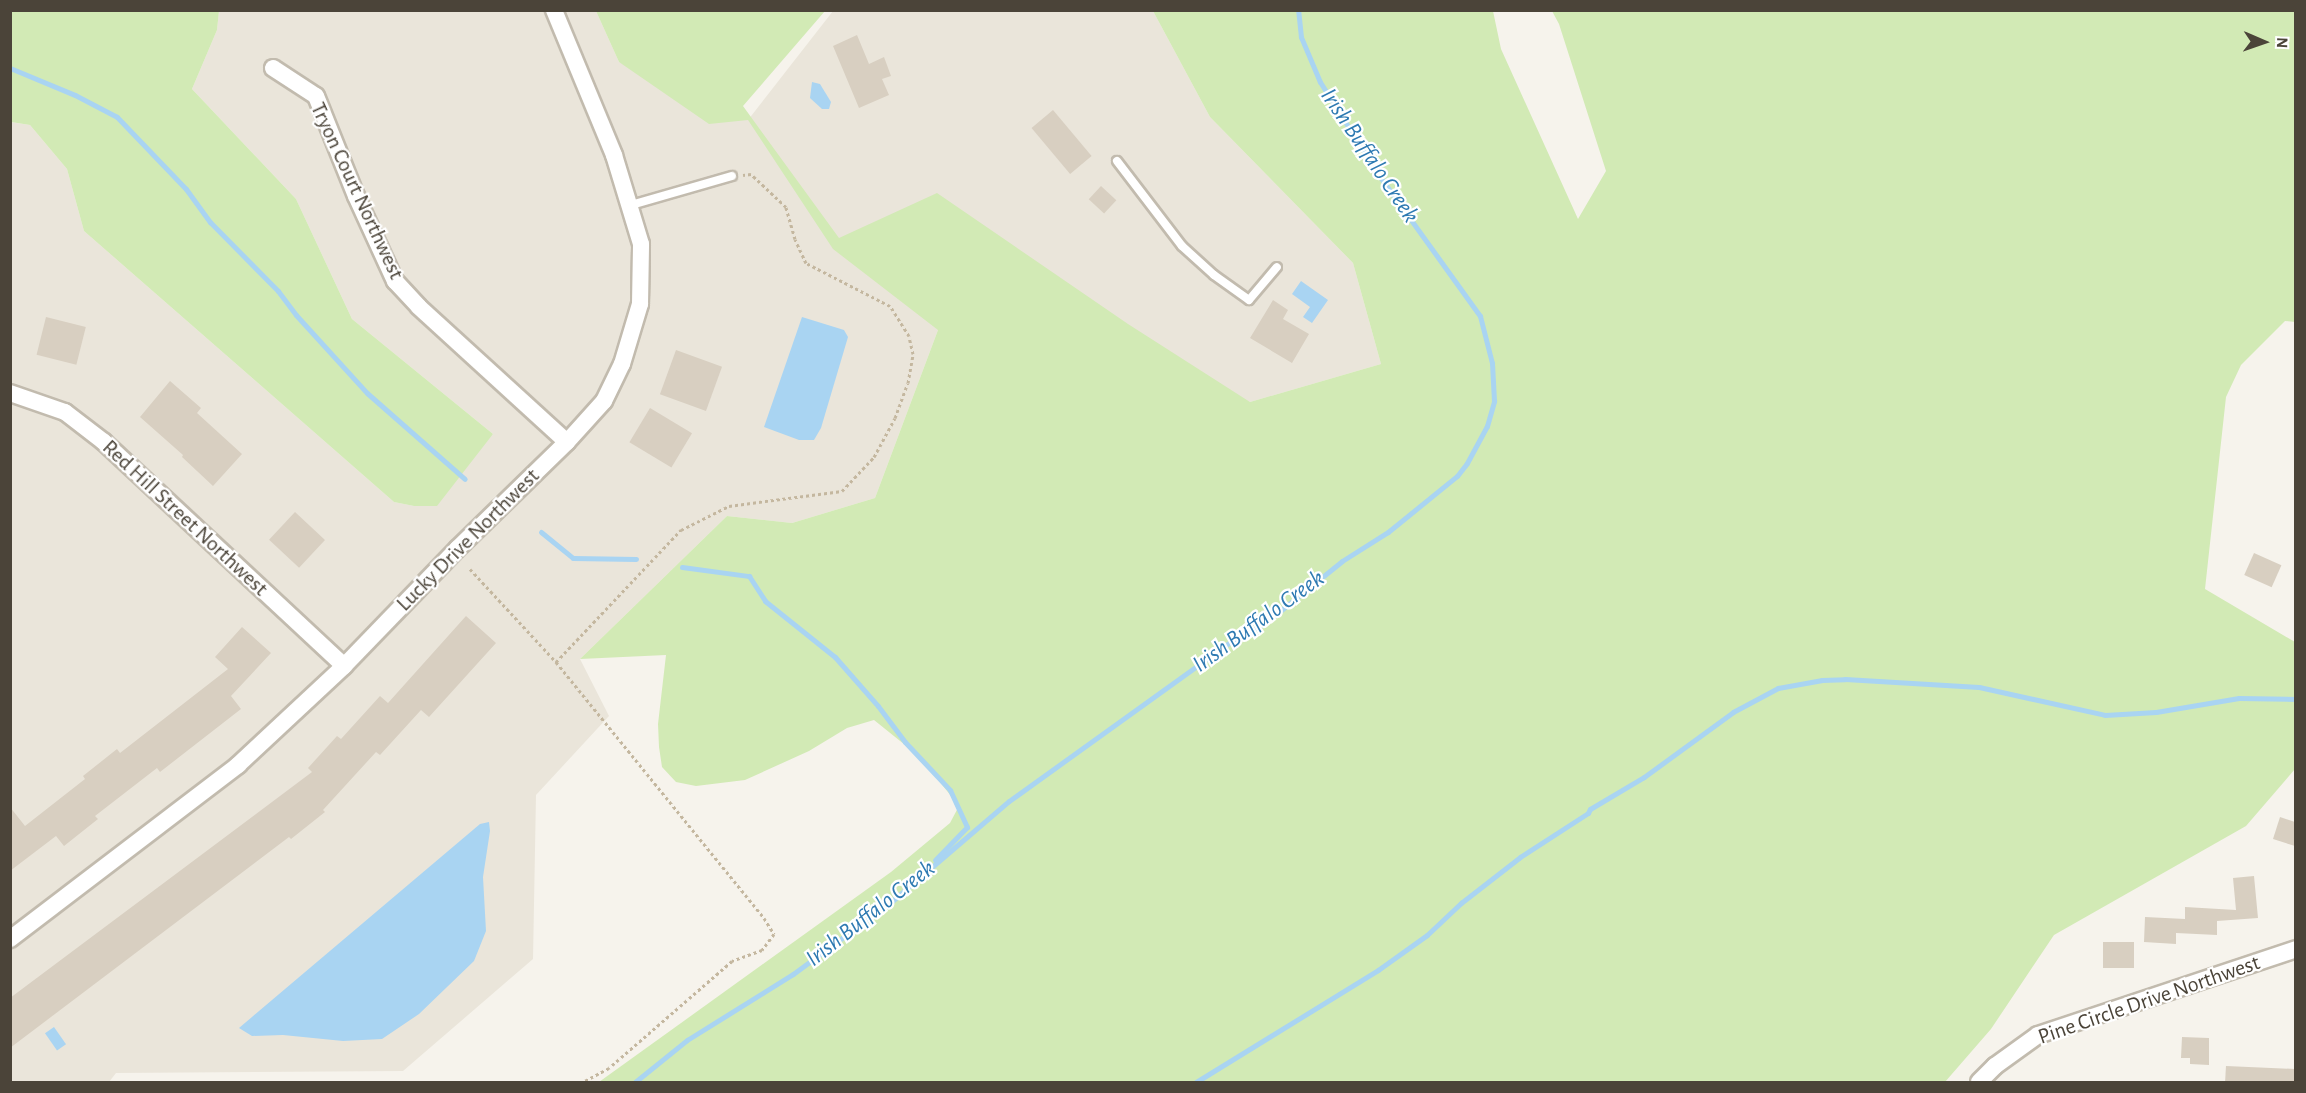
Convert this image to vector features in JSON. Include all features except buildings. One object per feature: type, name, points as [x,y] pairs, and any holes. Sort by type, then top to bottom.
[{"type":"street","name":"Lucky Drive Northwest","points":[[12,936],[238,765],[344,666],[457,549],[567,442],[604,401],[622,364],[640,304],[641,244],[615,154],[554,10]]},
{"type":"street","name":"Tryon Court Northwest","points":[[273,68],[316,96],[356,196],[395,280],[419,307],[567,442]]},
{"type":"street","name":"Red Hill Street Northwest","points":[[10,393],[65,412],[104,442],[344,666]]},
{"type":"street","name":"Pine Circle Drive Northwest","points":[[1979,1083],[1995,1066],[2038,1035],[2295,949]]},
{"type":"lane","points":[[1117,161],[1182,246],[1214,275],[1249,300],[1277,267]]},
{"type":"lane","points":[[631,205],[732,176]]},
{"type":"path","points":[[556,662],[681,530],[729,506],[842,491],[874,457],[895,418],[905,392],[912,354],[911,345],[909,336],[890,306],[806,263],[795,239],[786,207],[751,174],[732,176]]},
{"type":"path","points":[[470,569],[556,662],[750,901],[774,934],[762,950],[732,961],[609,1068],[583,1083]]},
{"type":"shaded area","points":[[219,11],[596,11],[619,62],[748,120],[833,11],[1153,11],[1210,117],[1353,263],[1381,364],[1250,402],[938,330],[875,498],[792,523],[727,516],[580,659],[609,716],[536,795],[533,959],[403,1071],[116,1073],[109,1082],[11,1082],[10,122],[30,125],[67,169],[84,231],[394,502],[414,506],[493,434],[352,319],[296,199],[192,89],[217,30]]},
{"type":"green space","points":[[10,11],[219,11],[217,30],[192,89],[296,199],[352,319],[493,434],[437,506],[414,506],[394,502],[84,231],[67,169],[30,125],[11,122]]},
{"type":"green space","points":[[596,11],[825,11],[743,106],[839,238],[937,193],[1128,324],[1250,402],[1381,364],[1353,263],[1210,117],[1153,11],[1493,11],[1501,49],[1578,219],[1606,171],[1559,24],[1552,11],[2295,11],[2295,322],[2285,321],[2241,365],[2226,397],[2205,589],[2295,642],[2295,769],[2246,826],[2054,935],[1991,1029],[1945,1082],[599,1082],[891,872],[950,823],[959,806],[920,757],[874,720],[847,728],[809,751],[745,780],[696,786],[676,782],[662,767],[659,747],[658,724],[666,655],[580,659],[727,516],[792,523],[875,498],[938,330],[833,249],[748,120],[709,124],[619,62]]},
{"type":"water","points":[[812,82],[820,84],[831,102],[829,109],[822,109],[810,98]]},
{"type":"water","points":[[1301,281],[1328,300],[1312,323],[1303,317],[1310,307],[1292,294]]},
{"type":"water","points":[[802,317],[844,330],[848,337],[821,428],[814,440],[799,440],[764,427]]},
{"type":"water","points":[[489,822],[490,831],[483,877],[486,931],[474,961],[419,1014],[382,1039],[343,1041],[283,1035],[252,1036],[239,1028],[480,824]]},
{"type":"water","points":[[54,1027],[66,1044],[57,1051],[45,1033]]},
{"type":"waterway","name":"Irish Buffalo Creek","points":[[635,1082],[687,1040],[793,974],[891,902],[1009,801],[1230,642],[1264,624],[1342,561],[1388,532],[1457,476],[1467,463],[1487,426],[1494,401],[1492,363],[1480,316],[1378,174],[1320,82],[1301,37],[1298,10]]},
{"type":"waterway","points":[[10,68],[75,95],[117,117],[186,189],[210,222],[278,291],[296,315],[367,393],[465,479]]},
{"type":"waterway","points":[[541,532],[573,558],[636,559]]},
{"type":"waterway","points":[[682,567],[749,576],[765,601],[835,657],[878,706],[905,742],[950,790],[967,827],[935,860]]},
{"type":"waterway","points":[[1196,1082],[1378,970],[1427,935],[1461,903],[1520,857],[1588,813],[1590,809],[1644,777],[1733,712],[1778,688],[1822,680],[1845,679],[1979,687],[2105,715],[2156,712],[2239,698],[2296,699]]}]
